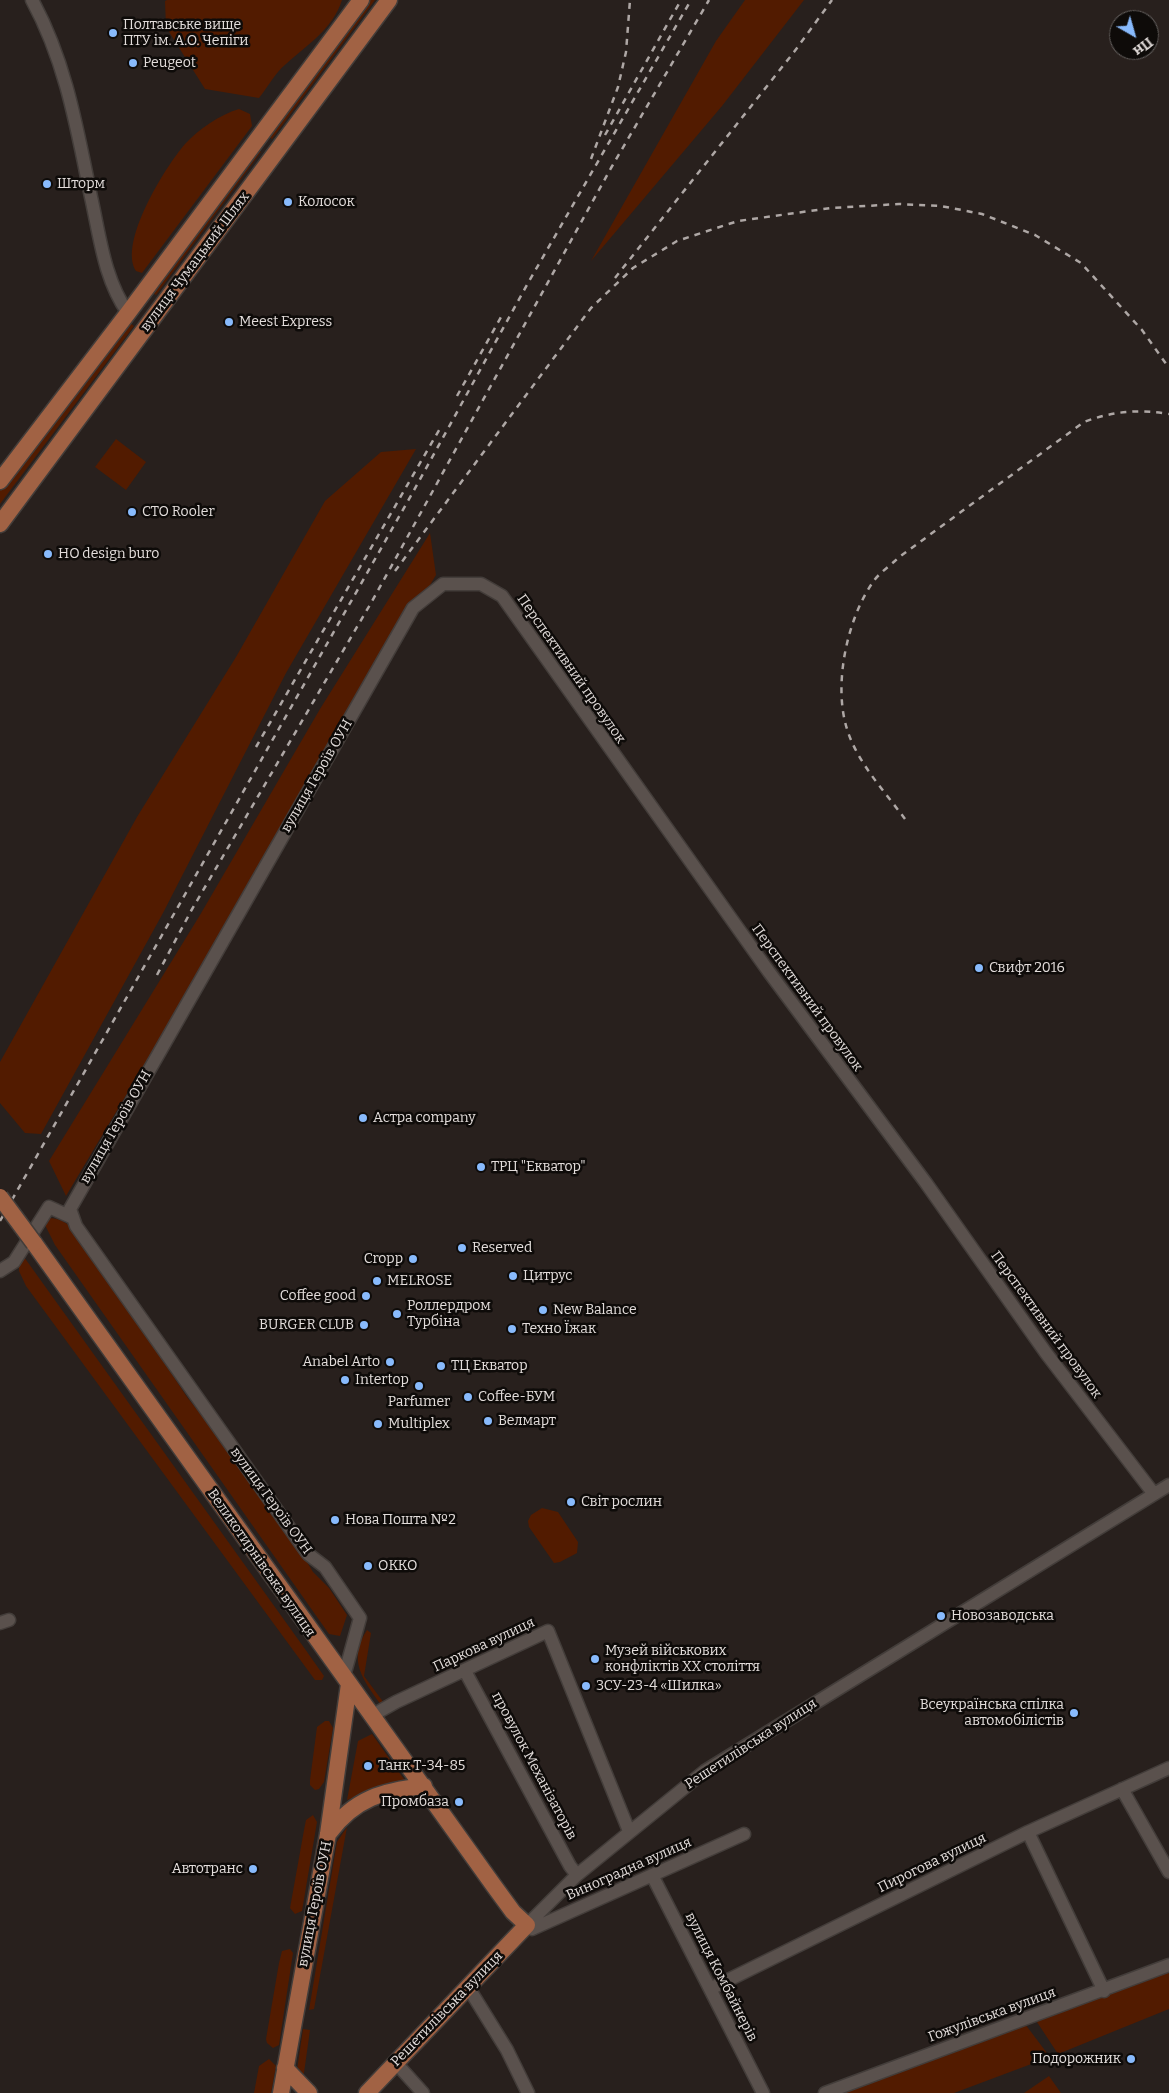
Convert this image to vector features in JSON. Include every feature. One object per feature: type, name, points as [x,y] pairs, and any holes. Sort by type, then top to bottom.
[{"type":"main road","name":"вулиця Чумацький Шлях","points":[[0,481],[361,0]]},
{"type":"main road","name":"вулиця Чумацький Шлях","points":[[0,524],[389,0]]},
{"type":"main road","points":[[257,139],[276,153]]},
{"type":"main road","points":[[128,312],[146,328]]},
{"type":"main road","name":"Великотирнівська вулиця","points":[[0,1196],[346,1680],[374,1715],[494,1886],[513,1912],[527,1925]]},
{"type":"main road","name":"вулиця Героїв ОУН","points":[[281,2093],[328,1834],[346,1680]]},
{"type":"main road","points":[[328,1834],[346,1812],[366,1799],[390,1791],[424,1786]]},
{"type":"main road","name":"Решетилівська вулиця","points":[[367,2093],[527,1925]]},
{"type":"main road","points":[[285,2068],[309,2093]]},
{"type":"street","points":[[32,0],[59,56],[73,107],[111,285],[128,312]]},
{"type":"street","name":"Перспективний провулок","points":[[413,608],[444,584],[481,584],[502,596],[769,972],[926,1183],[1046,1353],[1154,1494]]},
{"type":"street","name":"вулиця Героїв ОУН","points":[[346,1680],[360,1618],[325,1568],[308,1554],[71,1217],[70,1209],[413,608]]},
{"type":"street","points":[[0,1271],[14,1262],[49,1207],[71,1217]]},
{"type":"street","name":"Решетилівська вулиця","points":[[527,1925],[577,1875],[705,1770],[1169,1485]]},
{"type":"street","name":"Паркова вулиця","points":[[374,1715],[396,1702],[548,1632],[629,1831]]},
{"type":"street","name":"провулок Механізаторів","points":[[465,1671],[570,1866],[577,1875]]},
{"type":"street","name":"Пирогова вулиця","points":[[710,1989],[1028,1832],[1169,1768]]},
{"type":"street","points":[[1122,1789],[1169,1872]]},
{"type":"street","points":[[1028,1832],[1104,1991]]},
{"type":"street","name":"Виноградна вулиця","points":[[527,1925],[532,1929],[744,1834]]},
{"type":"street","name":"вулиця Комбайнерів","points":[[652,1874],[763,2093]]},
{"type":"street","name":"Гожулівська вулиця","points":[[825,2093],[1169,1966]]},
{"type":"street","points":[[468,1987],[507,2050],[528,2093]]},
{"type":"street","points":[[396,2063],[423,2093]]},
{"type":"shaded area","points":[[342,0],[326,28],[282,68],[259,98],[205,89],[166,27],[165,1]]},
{"type":"shaded area","points":[[366,0],[375,0],[272,139],[266,135]]},
{"type":"shaded area","points":[[745,0],[804,0],[722,106],[591,261],[716,41]]},
{"type":"shaded area","points":[[239,109],[250,114],[252,126],[142,273],[136,271],[132,258],[133,243],[138,225],[166,170],[185,144],[197,133],[217,119]]},
{"type":"shaded area","points":[[255,148],[261,152],[156,295],[150,291]]},
{"type":"shaded area","points":[[127,321],[134,326],[0,504],[0,490]]},
{"type":"shaded area","points":[[116,439],[146,462],[126,490],[95,467]]},
{"type":"shaded area","points":[[416,449],[286,673],[163,913],[41,1134],[25,1133],[0,1103],[0,1062],[137,817],[236,657],[325,501],[381,452]]},
{"type":"shaded area","points":[[430,533],[436,575],[66,1196],[49,1161],[200,915],[320,709]]},
{"type":"shaded area","points":[[47,1218],[57,1219],[69,1225],[80,1235],[187,1397],[223,1442],[298,1547],[313,1572],[329,1588],[347,1615],[340,1636],[329,1634],[55,1245],[43,1221]]},
{"type":"shaded area","points":[[24,1257],[305,1649],[324,1676],[322,1680],[315,1680],[26,1286],[19,1271],[19,1262]]},
{"type":"shaded area","points":[[542,1508],[558,1512],[578,1542],[577,1553],[554,1563],[529,1527],[528,1521],[531,1515]]},
{"type":"shaded area","points":[[367,1630],[371,1633],[364,1676],[384,1703],[381,1705],[363,1678],[358,1660],[361,1641]]},
{"type":"shaded area","points":[[325,1721],[329,1721],[333,1728],[324,1782],[319,1789],[315,1790],[310,1785],[310,1780],[317,1727]]},
{"type":"shaded area","points":[[372,1734],[406,1782],[347,1800],[358,1741]]},
{"type":"shaded area","points":[[313,1815],[317,1822],[302,1911],[295,1914],[290,1908],[304,1830],[306,1820]]},
{"type":"shaded area","points":[[347,1827],[314,2009],[309,2010],[337,1842]]},
{"type":"shaded area","points":[[290,1949],[293,1953],[279,2045],[273,2048],[267,2043],[266,2039],[279,1963],[282,1951]]},
{"type":"shaded area","points":[[1169,1970],[1169,2009],[1058,2054],[1035,2019]]},
{"type":"shaded area","points":[[1025,2024],[1050,2057],[954,2093],[838,2093]]},
{"type":"shaded area","points":[[303,2029],[310,2030],[303,2080],[297,2070]]},
{"type":"shaded area","points":[[269,2059],[276,2066],[271,2093],[254,2093],[259,2066]]},
{"type":"shaded area","points":[[1049,2076],[1061,2093],[1024,2093]]},
{"type":"railway","points":[[591,159],[618,87],[626,52],[630,0]]},
{"type":"railway","points":[[605,135],[681,0]]},
{"type":"railway","points":[[0,1221],[413,492],[528,283],[691,0]]},
{"type":"railway","points":[[157,975],[191,911],[371,603],[611,168],[709,0]]},
{"type":"railway","points":[[615,278],[794,52],[832,0]]},
{"type":"railway","points":[[395,571],[591,308],[633,268],[677,241],[738,221],[831,208],[899,204],[941,206],[982,214],[1035,235],[1081,263],[1142,330],[1169,368]]},
{"type":"railway","points":[[457,396],[501,317]]},
{"type":"railway","points":[[905,819],[857,753],[847,729],[843,712],[842,673],[845,653],[856,614],[873,582],[898,558],[1084,422],[1105,415],[1126,412],[1169,414]]},
{"type":"railway","points":[[256,747],[442,425]]},
{"type":"place","name":"Полтавське вище ПТУ ім. А.О. Чепіги","points":[[113,33]]},
{"type":"place","name":"Peugeot","points":[[133,63]]},
{"type":"place","name":"Шторм","points":[[47,184]]},
{"type":"place","name":"Колосок","points":[[288,202]]},
{"type":"place","name":"Meest Express","points":[[229,322]]},
{"type":"place","name":"СТО Rooler","points":[[132,512]]},
{"type":"place","name":"HO design buro","points":[[48,554]]},
{"type":"place","name":"Свифт 2016","points":[[979,968]]},
{"type":"place","name":"Астра company","points":[[363,1118]]},
{"type":"place","name":"ТРЦ \"Екватор\"","points":[[481,1167]]},
{"type":"place","name":"Reserved","points":[[462,1248]]},
{"type":"place","name":"Cropp","points":[[413,1259]]},
{"type":"place","name":"Цитрус","points":[[513,1276]]},
{"type":"place","name":"MELROSE","points":[[377,1281]]},
{"type":"place","name":"Coffee good","points":[[366,1296]]},
{"type":"place","name":"New Balance","points":[[543,1310]]},
{"type":"place","name":"Роллердром Турбіна","points":[[397,1314]]},
{"type":"place","name":"BURGER CLUB","points":[[364,1325]]},
{"type":"place","name":"Техно Їжак","points":[[512,1329]]},
{"type":"place","name":"Anabel Arto","points":[[390,1362]]},
{"type":"place","name":"ТЦ Екватор","points":[[441,1366]]},
{"type":"place","name":"Intertop","points":[[345,1380]]},
{"type":"place","name":"Parfumer","points":[[419,1386]]},
{"type":"place","name":"Coffee-БУМ","points":[[468,1397]]},
{"type":"place","name":"Велмарт","points":[[488,1421]]},
{"type":"place","name":"Multiplex","points":[[378,1424]]},
{"type":"place","name":"Світ рослин","points":[[571,1502]]},
{"type":"place","name":"Нова Пошта №2","points":[[335,1520]]},
{"type":"place","name":"ОККО","points":[[368,1566]]},
{"type":"place","name":"Новозаводська","points":[[941,1616]]},
{"type":"place","name":"Музей військових конфліктів ХХ століття","points":[[595,1659]]},
{"type":"place","name":"ЗСУ-23-4 «Шилка»","points":[[586,1686]]},
{"type":"place","name":"Всеукраїнська спілка автомобілістів","points":[[1074,1713]]},
{"type":"place","name":"Танк Т-34-85","points":[[368,1766]]},
{"type":"place","name":"Промбаза","points":[[459,1802]]},
{"type":"place","name":"Автотранс","points":[[253,1869]]},
{"type":"place","name":"Подорожник","points":[[1131,2059]]}]
